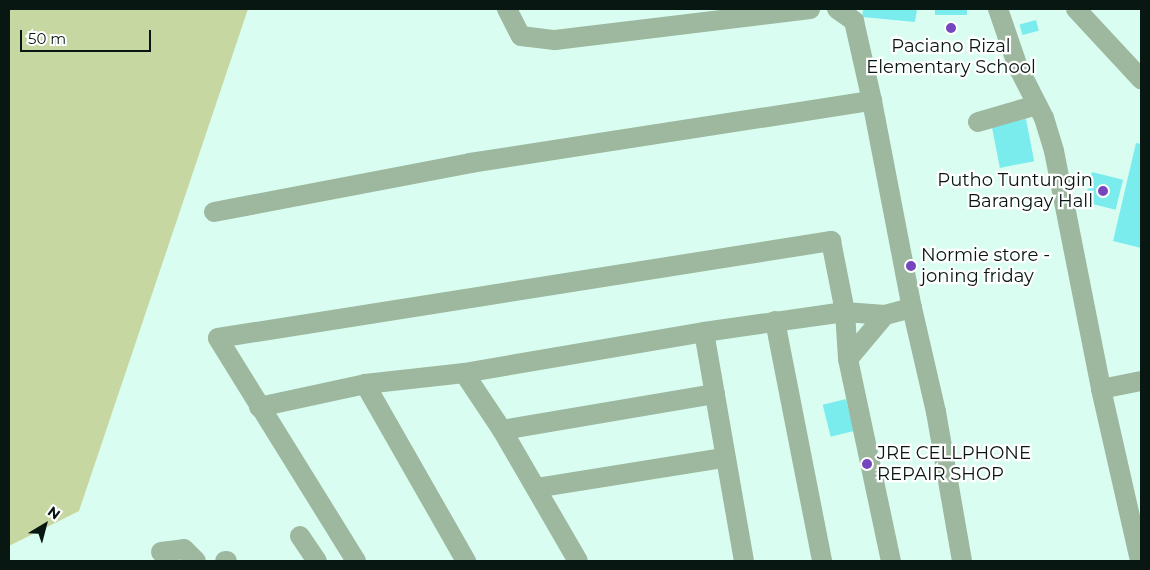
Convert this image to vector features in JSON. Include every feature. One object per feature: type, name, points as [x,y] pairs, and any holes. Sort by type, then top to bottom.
[{"type":"street","points":[[507,9],[521,36],[555,40],[810,9]]},
{"type":"street","points":[[837,9],[854,21],[872,101],[912,308],[936,412],[962,561]]},
{"type":"street","points":[[998,9],[1018,67],[1037,105],[1054,151],[1101,389],[1140,561]]},
{"type":"street","points":[[1076,9],[1141,79]]},
{"type":"street","points":[[214,212],[470,163],[872,101]]},
{"type":"street","points":[[978,122],[1037,105]]},
{"type":"street","points":[[356,561],[218,338],[831,241],[845,312],[848,359],[891,561]]},
{"type":"street","points":[[259,407],[365,384],[464,373],[775,321],[845,312],[885,315],[912,308]]},
{"type":"street","points":[[848,359],[885,315]]},
{"type":"street","points":[[775,321],[822,561]]},
{"type":"street","points":[[704,332],[724,458],[744,561]]},
{"type":"street","points":[[464,373],[502,430],[578,561]]},
{"type":"street","points":[[1101,389],[1141,381]]},
{"type":"street","points":[[365,384],[466,561]]},
{"type":"street","points":[[502,430],[715,394]]},
{"type":"street","points":[[536,488],[724,458]]},
{"type":"street","points":[[300,536],[317,561]]},
{"type":"street","points":[[161,552],[184,549],[196,561]]},
{"type":"green space","points":[[9,9],[248,9],[79,511],[9,546]]},
{"type":"building","points":[[863,9],[917,9],[915,22],[862,17]]},
{"type":"building","points":[[935,9],[967,9],[967,15],[935,15]]},
{"type":"building","points":[[1036,20],[1039,31],[1022,35],[1020,24]]},
{"type":"building","points":[[1026,119],[1034,161],[1000,168],[992,126]]},
{"type":"building","points":[[1136,143],[1141,144],[1141,248],[1113,241]]},
{"type":"building","name":"Putho Tuntungin Barangay Hall","points":[[1092,172],[1123,180],[1116,210],[1085,202]]},
{"type":"building","points":[[846,399],[854,431],[831,437],[823,405]]},
{"type":"place","name":"Paciano Rizal Elementary School","points":[[951,28]]},
{"type":"place","name":"Putho Tuntungin Barangay Hall","points":[[1103,191]]},
{"type":"place","name":"Normie store - joning friday","points":[[911,266]]},
{"type":"place","name":"JRE CELLPHONE REPAIR SHOP","points":[[867,464]]}]
